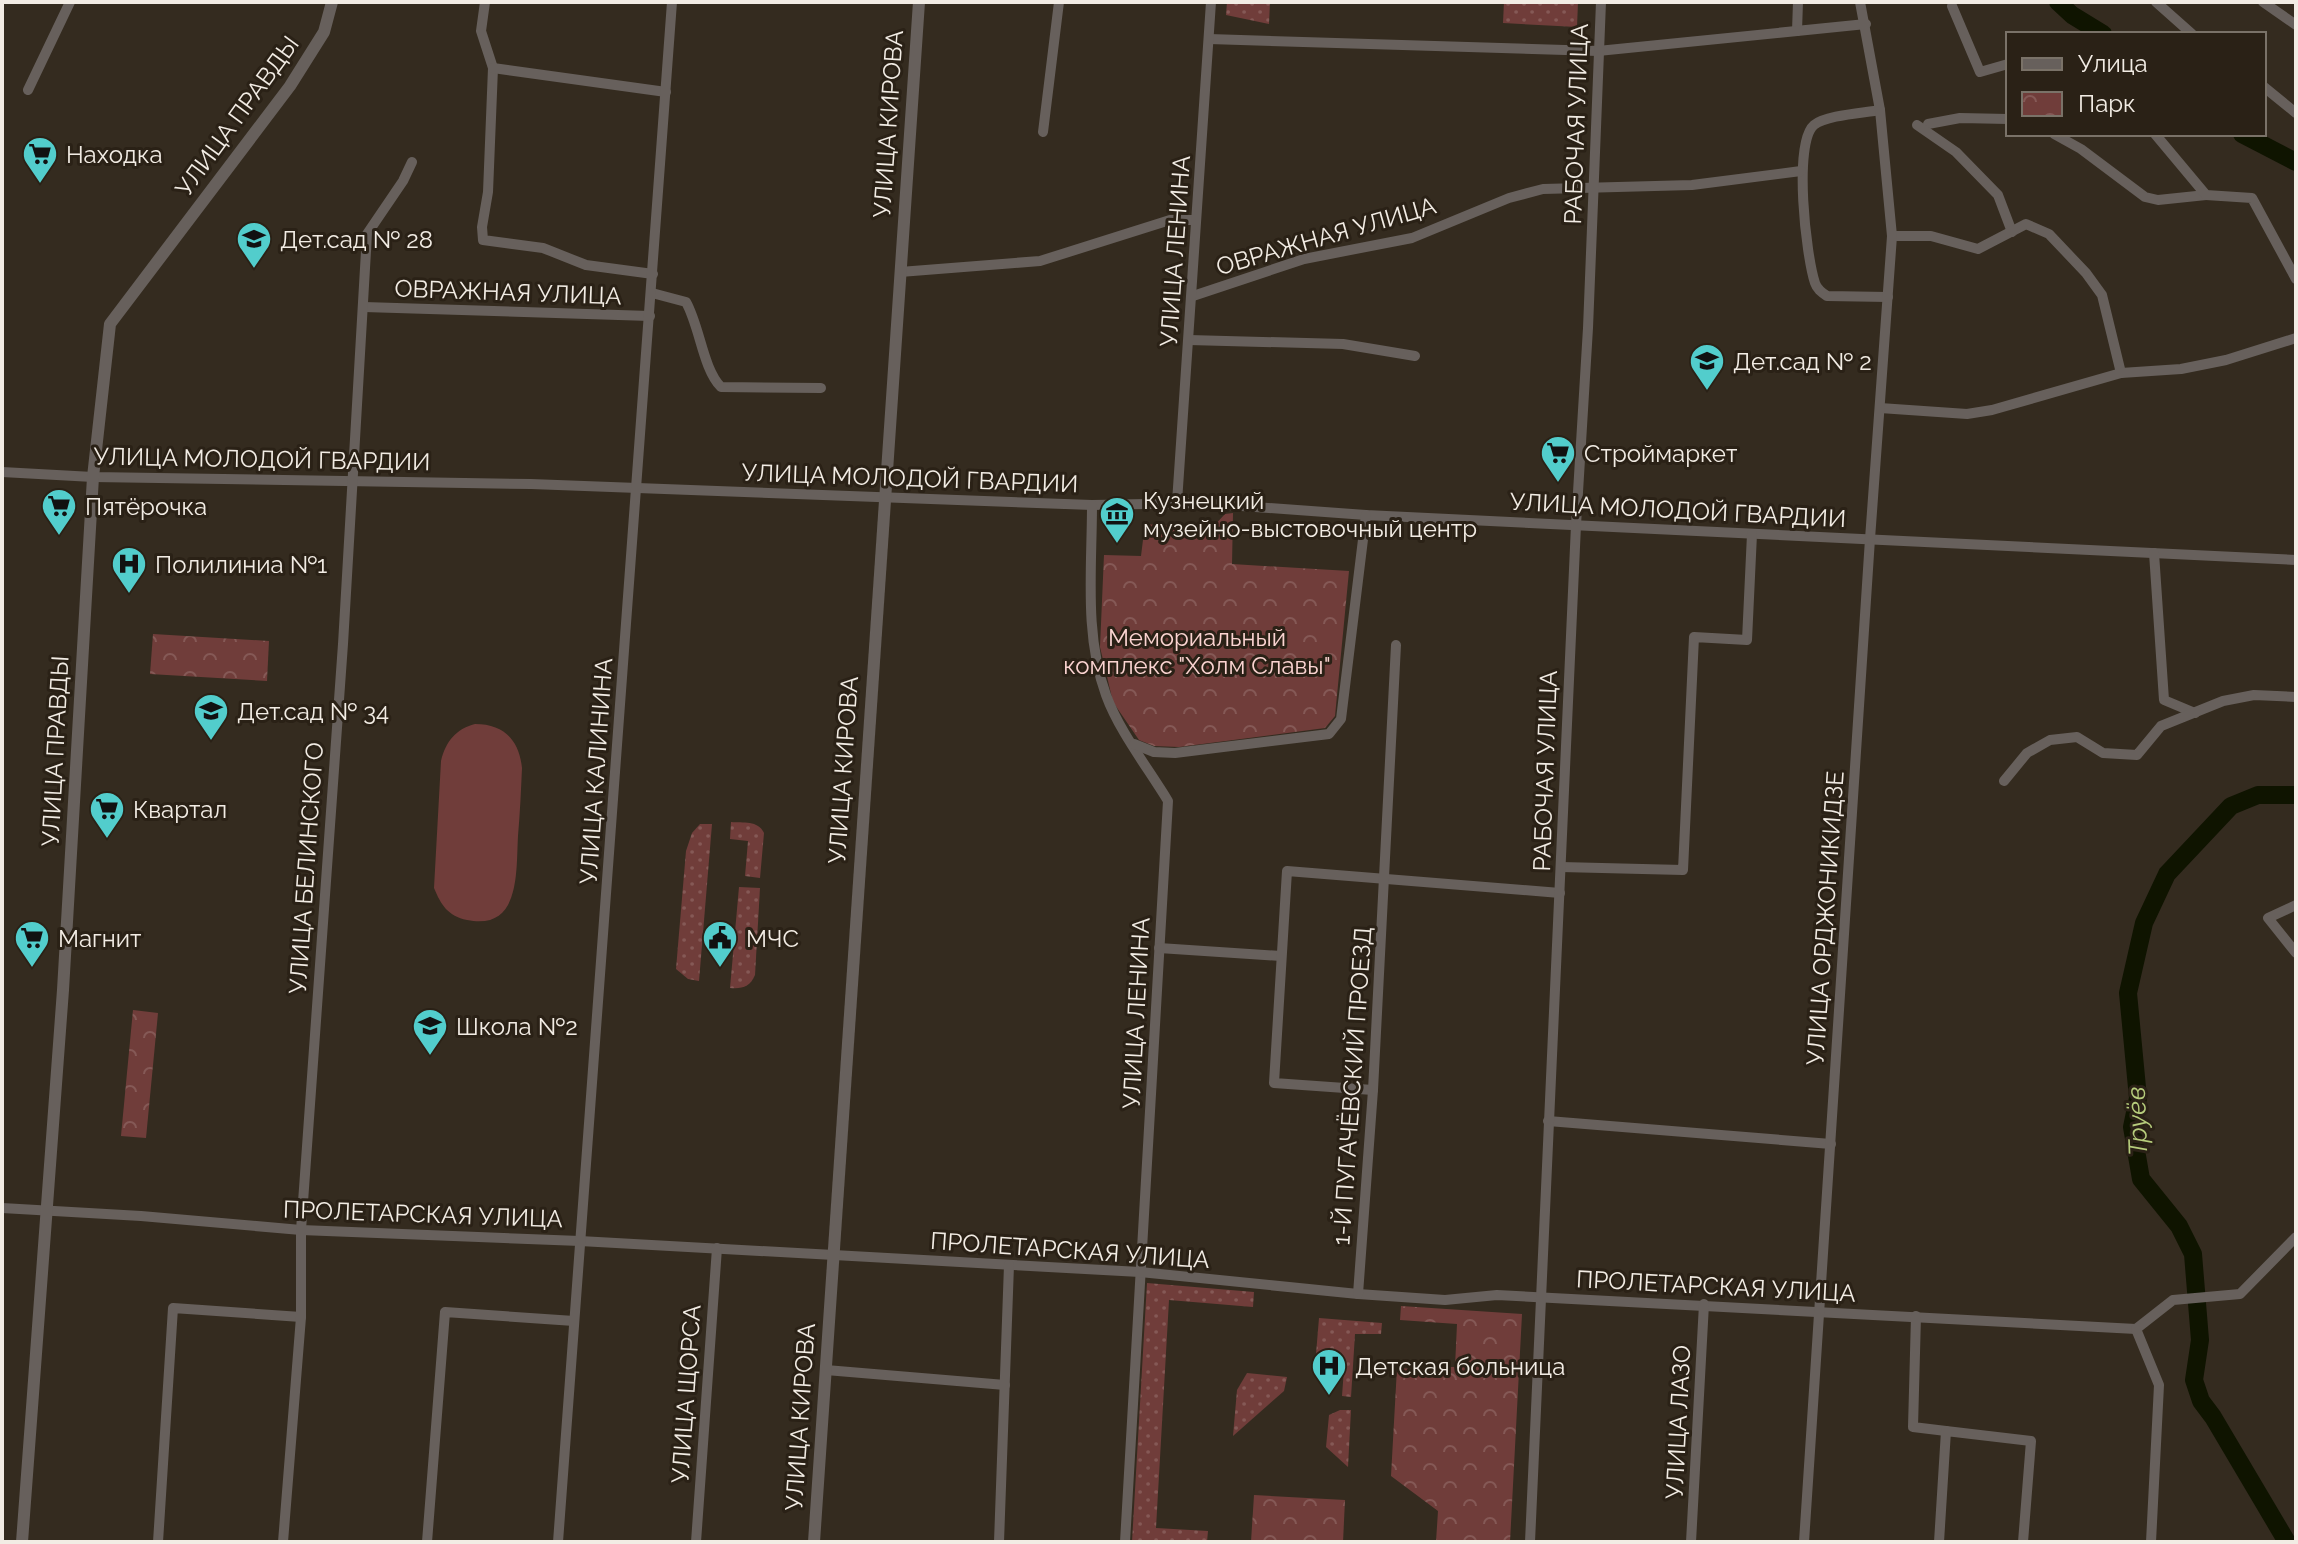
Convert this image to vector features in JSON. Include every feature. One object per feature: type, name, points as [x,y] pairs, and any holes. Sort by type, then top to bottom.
[{"type":"street","points":[[28,90],[70,2]]},
{"type":"street","name":"УЛИЦА ПРАВДЫ","points":[[22,1542],[48,1211],[93,477],[110,324],[290,86],[324,32],[332,2]]},
{"type":"street","points":[[485,2],[481,31],[493,68],[666,92]]},
{"type":"street","name":"УЛИЦА КАЛИНИНА","points":[[558,1542],[672,2]]},
{"type":"street","name":"УЛИЦА КИРОВА","points":[[814,1542],[919,2]]},
{"type":"street","points":[[1043,132],[1059,2]]},
{"type":"street","name":"УЛИЦА ЛЕНИНА","points":[[1177,502],[1211,2]]},
{"type":"street","name":"РАБОЧАЯ УЛИЦА","points":[[1530,1542],[1601,2]]},
{"type":"street","points":[[1797,31],[1798,2]]},
{"type":"street","name":"УЛИЦА ОРДЖОНИКИДЗЕ","points":[[1804,1542],[1892,236],[1880,110],[1860,2]]},
{"type":"street","points":[[2156,2],[2190,32]]},
{"type":"street","points":[[2263,2],[2296,25]]},
{"type":"street","points":[[1952,6],[1980,72],[2006,65]]},
{"type":"street","points":[[1209,39],[1598,51],[1866,24]]},
{"type":"street","name":"ОВРАЖНАЯ УЛИЦА","points":[[493,68],[483,240],[543,248],[586,265],[653,274]]},
{"type":"street","points":[[2266,89],[2296,113]]},
{"type":"street","points":[[1880,110],[1822,120],[1812,126],[1806,139],[1801,171],[1809,249],[1819,291],[1827,296],[1888,297]]},
{"type":"street","points":[[2006,119],[1960,118],[1922,124],[1956,152],[1998,195],[2012,232]]},
{"type":"street","points":[[2058,136],[2081,149],[2145,197],[2158,200],[2206,195],[2252,198],[2296,279]]},
{"type":"street","points":[[2157,136],[2206,195]]},
{"type":"street","name":"УЛИЦА БЕЛИНСКОГО","points":[[283,1542],[301,1317],[301,1230],[340,690],[367,234],[403,181],[412,162]]},
{"type":"street","name":"ОВРАЖНАЯ УЛИЦА","points":[[1193,296],[1304,259],[1412,238],[1509,198],[1543,189],[1692,185],[1801,171]]},
{"type":"street","points":[[900,272],[1040,261],[1170,220],[1196,220]]},
{"type":"street","points":[[1892,236],[1931,236],[1978,249],[2026,224],[2049,234],[2102,295],[2121,373]]},
{"type":"street","name":"ОВРАЖНАЯ УЛИЦА","points":[[652,293],[686,302],[696,321],[713,379],[721,387],[821,388]]},
{"type":"street","name":"ОВРАЖНАЯ УЛИЦА","points":[[364,307],[650,316]]},
{"type":"street","points":[[1880,408],[1967,414],[1992,410],[2121,373],[2181,369],[2226,360],[2296,338]]},
{"type":"street","points":[[1189,340],[1343,344],[1415,356]]},
{"type":"street","name":"УЛИЦА МОЛОДОЙ ГВАРДИИ","points":[[2,472],[93,477],[531,484],[1092,505],[1177,502],[1366,515],[2296,560]]},
{"type":"street","name":"УЛИЦА ЛЕНИНА","points":[[1092,505],[1091,635],[1097,668],[1116,720],[1168,801],[1125,1542]]},
{"type":"street","points":[[1133,744],[1154,752],[1175,753],[1329,734],[1341,719],[1366,515]]},
{"type":"street","points":[[1561,867],[1683,870],[1694,637],[1747,640],[1752,534]]},
{"type":"street","points":[[2154,553],[2164,700],[2195,713]]},
{"type":"street","name":"1-Й ПУГАЧЁВСКИЙ ПРОЕЗД","points":[[1358,1294],[1373,1090],[1396,645]]},
{"type":"street","points":[[2004,781],[2027,753],[2050,740],[2077,737],[2103,753],[2137,755],[2161,726],[2223,701],[2254,695],[2296,697]]},
{"type":"street","points":[[1373,1090],[1274,1083],[1287,871],[1560,893]]},
{"type":"street","points":[[2296,905],[2268,918],[2296,953]]},
{"type":"street","points":[[1159,948],[1281,956]]},
{"type":"street","points":[[1548,1121],[1831,1144]]},
{"type":"street","name":"ПРОЛЕТАРСКАЯ УЛИЦА","points":[[2,1208],[301,1230],[580,1241],[1140,1272],[1445,1300],[1497,1295],[2136,1329]]},
{"type":"street","points":[[2151,1542],[2159,1385],[2136,1329],[2173,1300],[2240,1294],[2296,1237]]},
{"type":"street","name":"УЛИЦА ЩОРСА","points":[[696,1542],[717,1248]]},
{"type":"street","points":[[999,1542],[1009,1265]]},
{"type":"street","name":"УЛИЦА ЛАЗО","points":[[1691,1542],[1704,1304]]},
{"type":"street","points":[[158,1542],[173,1308],[301,1317]]},
{"type":"street","points":[[427,1542],[445,1312],[574,1321]]},
{"type":"street","points":[[1916,1316],[1913,1427],[2031,1441],[2023,1542]]},
{"type":"street","points":[[826,1370],[1005,1385]]},
{"type":"street","points":[[1939,1542],[1946,1431]]},
{"type":"green space","points":[[1227,2],[1270,2],[1269,24],[1226,15]]},
{"type":"green space","points":[[1504,2],[1578,2],[1577,27],[1503,23]]},
{"type":"green space","name":"Мемориальный комплекс \"Холм Славы\"","points":[[1233,513],[1232,564],[1349,571],[1335,716],[1325,728],[1179,747],[1154,746],[1139,740],[1113,702],[1100,647],[1104,555],[1141,556],[1145,524],[1211,529],[1225,514]]},
{"type":"green space","points":[[153,634],[269,641],[267,681],[150,674]]},
{"type":"green space","points":[[475,724],[494,727],[508,736],[517,749],[522,768],[517,865],[512,895],[497,916],[485,921],[467,920],[450,913],[434,888],[441,761],[453,737]]},
{"type":"green space","points":[[731,822],[754,824],[764,833],[760,878],[745,876],[748,841],[730,839]]},
{"type":"green space","points":[[700,824],[712,824],[699,981],[688,979],[676,969],[686,851],[692,833]]},
{"type":"green space","points":[[739,887],[760,888],[755,975],[745,986],[730,988]]},
{"type":"green space","points":[[133,1010],[158,1013],[146,1138],[121,1136]]},
{"type":"green space","points":[[1147,1283],[1254,1292],[1253,1307],[1169,1300],[1156,1528],[1208,1531],[1207,1542],[1132,1542]]},
{"type":"green space","points":[[1401,1306],[1522,1314],[1510,1542],[1436,1542],[1438,1511],[1391,1476],[1397,1368],[1439,1370],[1455,1367],[1457,1324],[1400,1320]]},
{"type":"green space","points":[[1319,1318],[1382,1323],[1381,1334],[1355,1334],[1351,1397],[1342,1396],[1344,1369],[1315,1366]]},
{"type":"green space","points":[[1247,1373],[1287,1377],[1284,1391],[1233,1436],[1237,1390]]},
{"type":"green space","points":[[1340,1410],[1351,1410],[1348,1467],[1326,1447],[1329,1415]]},
{"type":"green space","points":[[1254,1495],[1345,1500],[1343,1542],[1251,1542]]},
{"type":"waterway","name":"Труёв","points":[[2058,2],[2100,32]]},
{"type":"waterway","name":"Труёв","points":[[2246,136],[2296,162]]},
{"type":"waterway","name":"Труёв","points":[[2287,1542],[2201,1401],[2194,1380],[2200,1340],[2193,1254],[2179,1226],[2141,1179],[2132,1127],[2138,1098],[2128,993],[2144,923],[2167,874],[2231,806],[2258,795],[2296,795]]},
{"type":"place","name":"Находка","points":[[40,185]]},
{"type":"place","name":"Дет.сад № 28","points":[[254,270]]},
{"type":"place","name":"Дет.сад № 2","points":[[1707,392]]},
{"type":"place","name":"Строймаркет","points":[[1558,484]]},
{"type":"place","name":"Пятёрочка","points":[[59,537]]},
{"type":"place","name":"Кузнецкий музейно-выстовочный центр","points":[[1117,545]]},
{"type":"place","name":"Полилиниа №1","points":[[129,595]]},
{"type":"place","name":"Дет.сад № 34","points":[[211,742]]},
{"type":"place","name":"Квартал","points":[[107,840]]},
{"type":"place","name":"Магнит","points":[[32,969]]},
{"type":"place","name":"МЧС","points":[[720,969]]},
{"type":"place","name":"Школа №2","points":[[430,1057]]},
{"type":"place","name":"Детская больница","points":[[1329,1397]]}]
